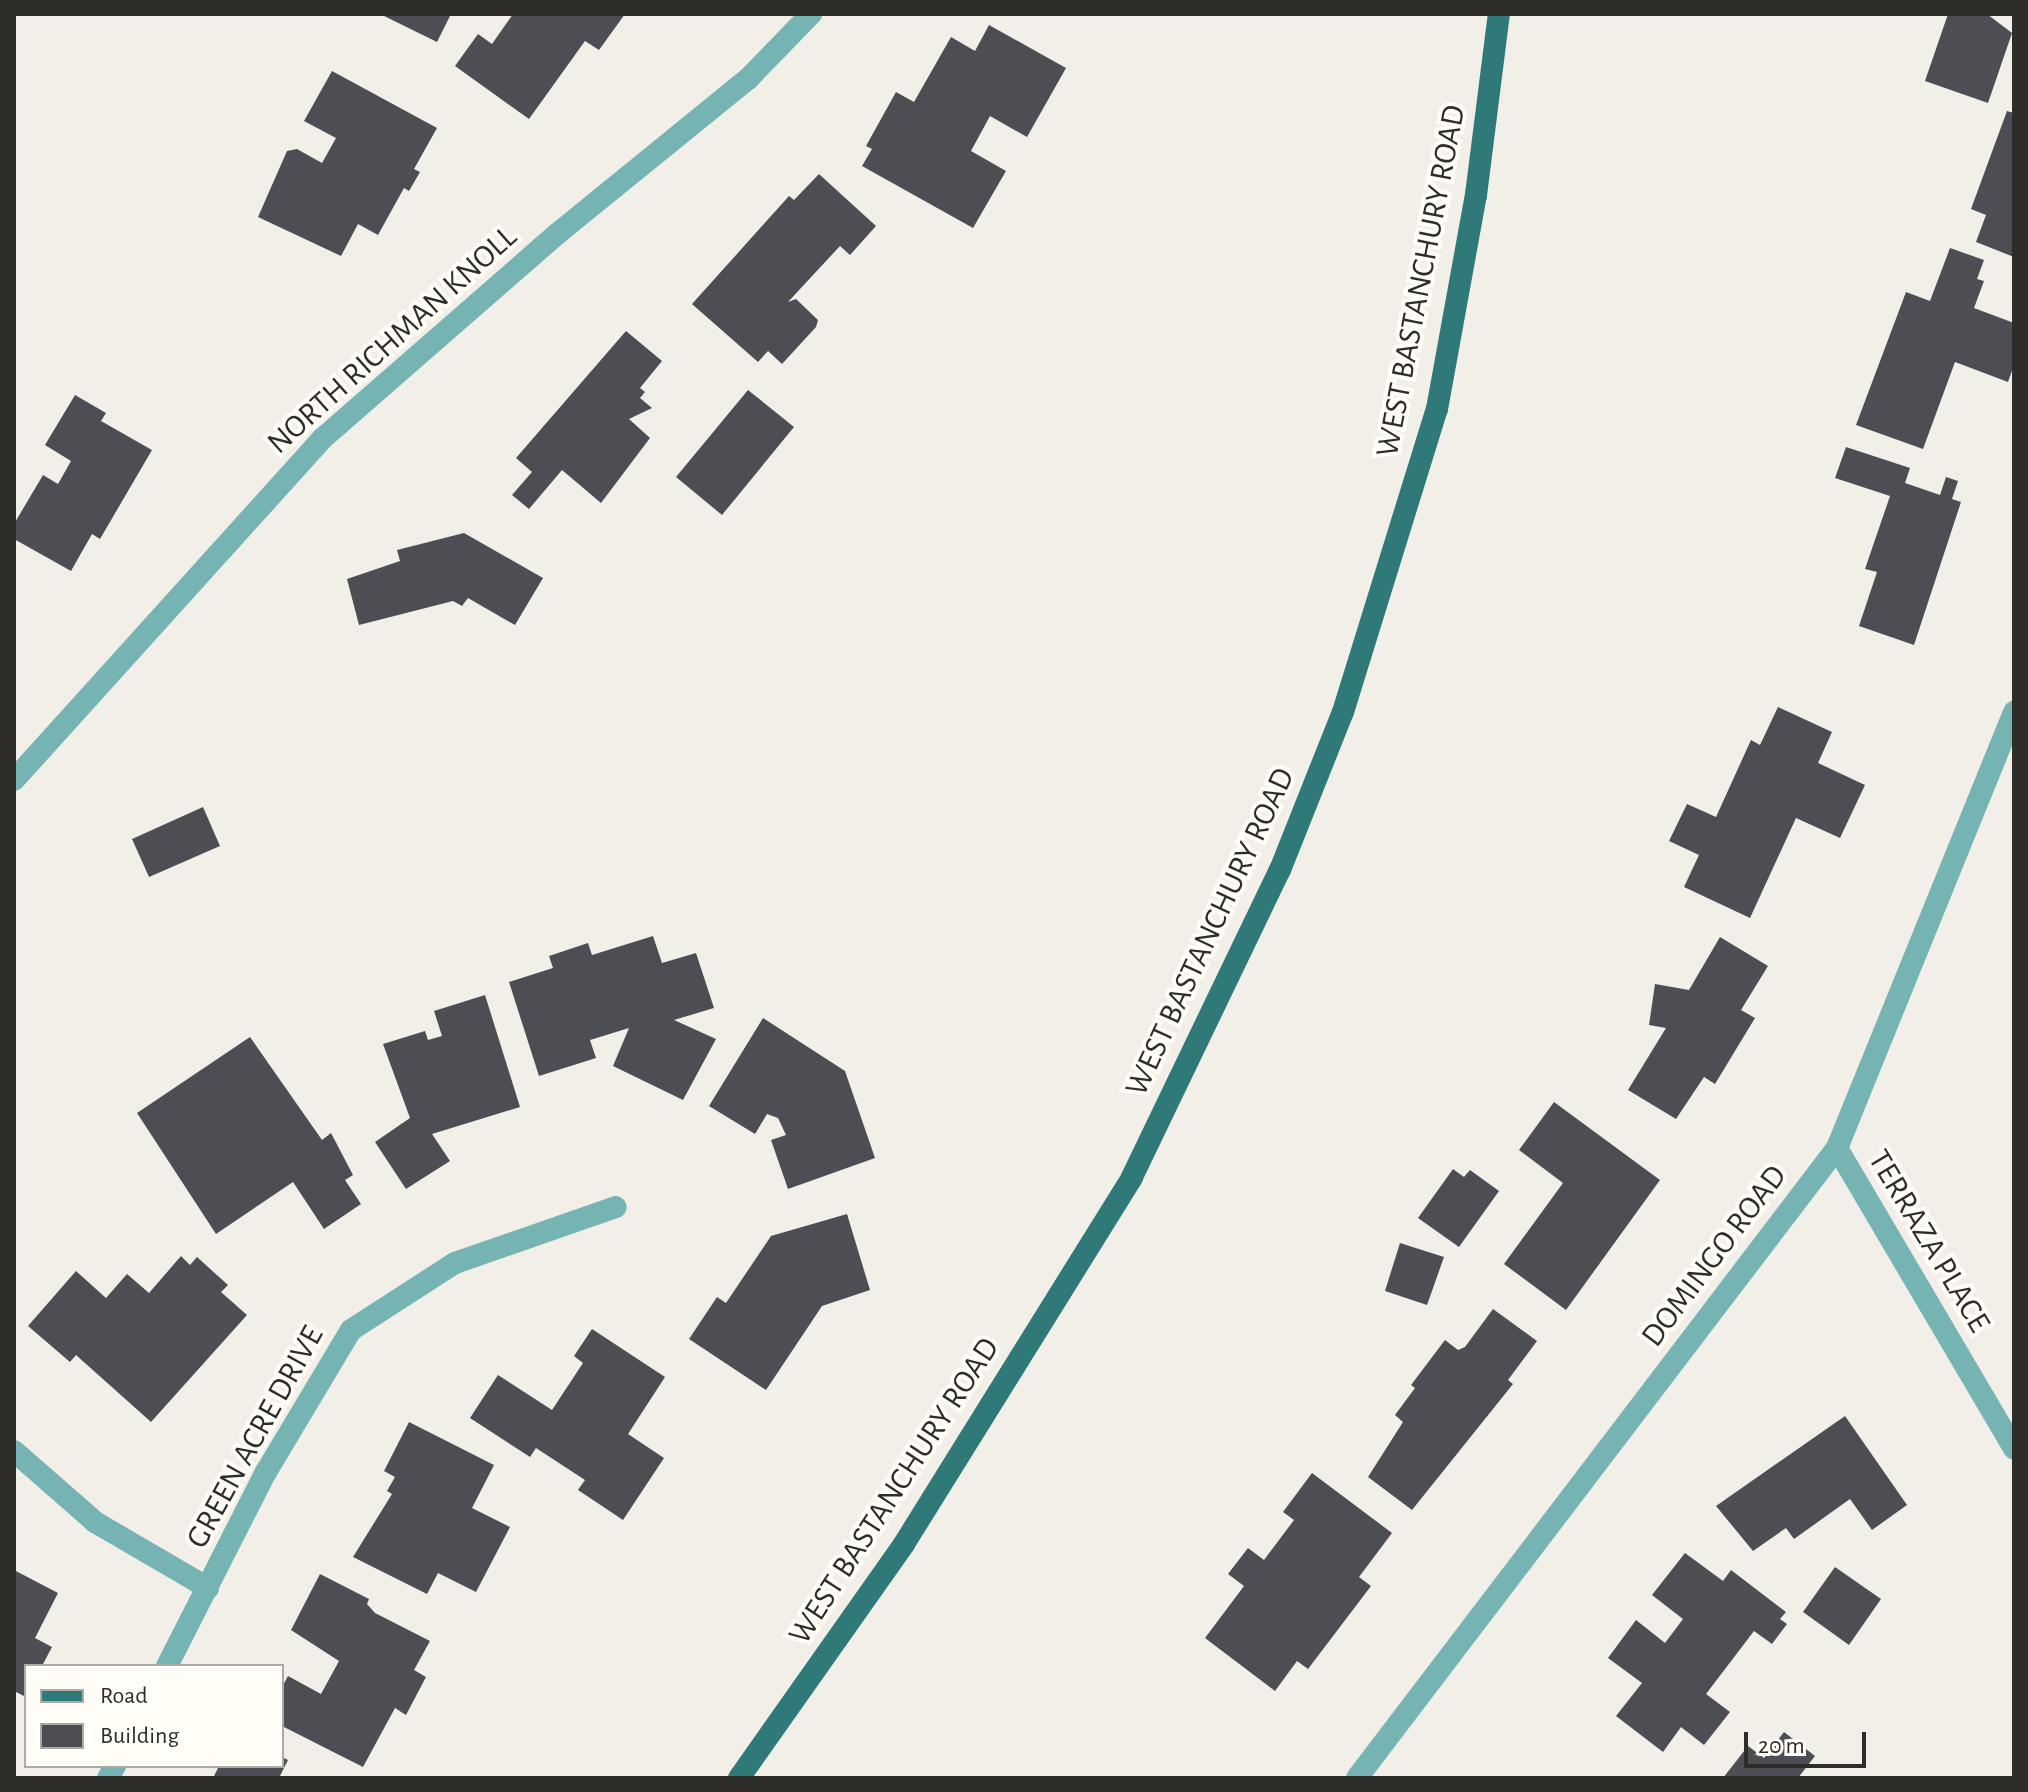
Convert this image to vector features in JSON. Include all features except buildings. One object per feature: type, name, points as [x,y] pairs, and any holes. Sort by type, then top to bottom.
[{"type":"main road","name":"WEST BASTANCHURY ROAD","points":[[739,1778],[904,1544],[1132,1177],[1280,870],[1343,712],[1437,409],[1476,195],[1499,14]]},
{"type":"street","name":"NORTH RICHMAN KNOLL","points":[[14,780],[322,439],[557,234],[748,79],[811,14]]},
{"type":"street","name":"DOMINGO ROAD","points":[[1357,1778],[1837,1148],[2014,712]]},
{"type":"street","name":"TERRAZA PLACE","points":[[1837,1148],[2014,1449]]},
{"type":"street","name":"GREEN ACRE DRIVE","points":[[168,1664],[266,1472],[351,1330],[455,1263],[616,1207]]},
{"type":"street","points":[[14,1451],[95,1522],[208,1588]]}]
